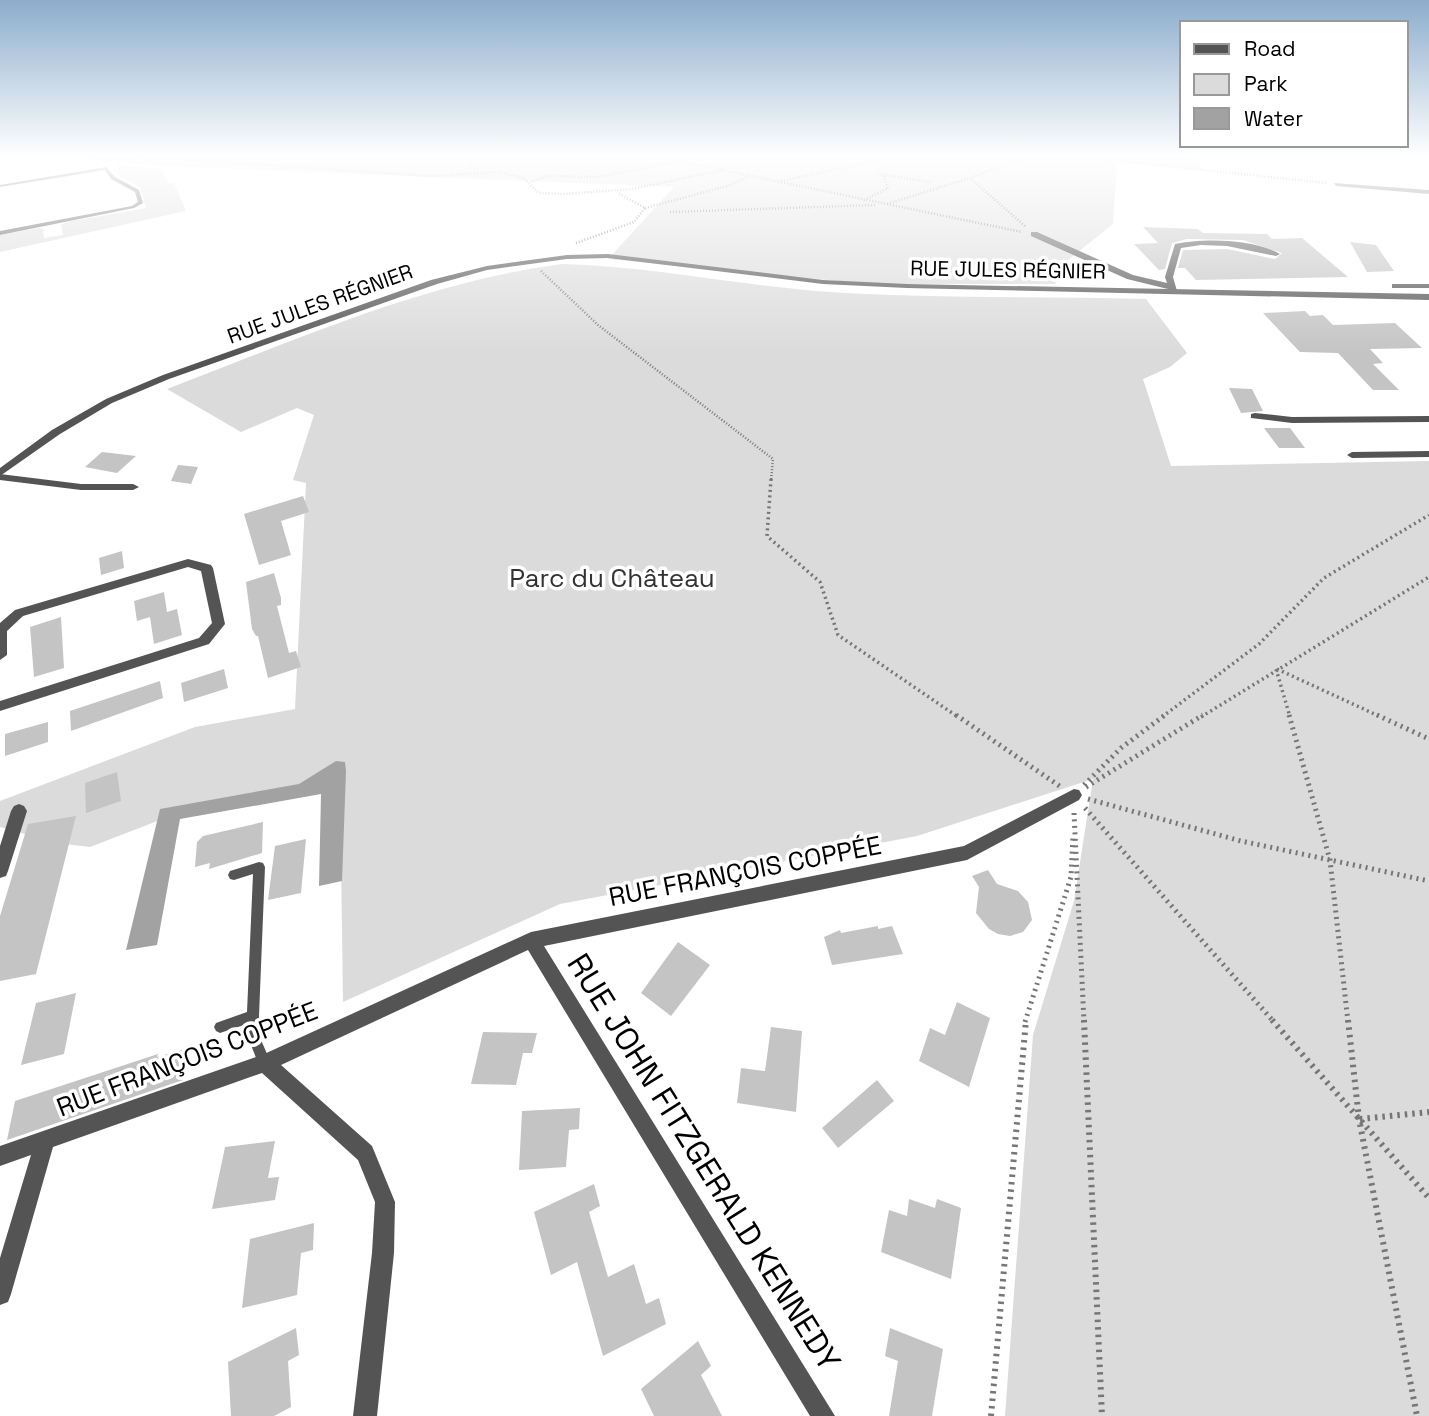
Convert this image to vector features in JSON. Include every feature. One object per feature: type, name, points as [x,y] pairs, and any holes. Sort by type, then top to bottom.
[{"type":"street","points":[[1034,234],[1130,276],[1172,289]]},
{"type":"street","points":[[1172,289],[1169,277],[1178,246],[1196,243],[1276,254]]},
{"type":"street","name":"RUE JULES RÉGNIER","points":[[0,475],[55,432],[87,413],[166,377],[434,282],[530,261],[608,256],[823,282],[907,286],[1172,289],[1429,297]]},
{"type":"street","name":"RUE JULES RÉGNIER","points":[[1222,292],[1429,286]]},
{"type":"street","points":[[1255,416],[1292,420],[1429,419]]},
{"type":"street","points":[[1352,455],[1429,454]]},
{"type":"street","points":[[0,475],[81,487],[133,487]]},
{"type":"street","points":[[0,655],[1,629],[19,613],[188,563],[207,568],[219,624],[204,641],[0,706]]},
{"type":"street","name":"RUE FRANÇOIS COPPÉE","points":[[0,1156],[265,1063],[531,940],[967,853],[1074,795]]},
{"type":"street","points":[[0,871],[19,811]]},
{"type":"street","name":"RUE JOHN FITZGERALD KENNEDY","points":[[531,940],[823,1416]]},
{"type":"street","points":[[265,1063],[365,1153],[385,1202],[383,1253],[365,1416]]},
{"type":"street","points":[[0,1294],[45,1142]]},
{"type":"lane","points":[[0,233],[53,222]]},
{"type":"lane","points":[[234,875],[259,867],[253,1017],[255,1040],[265,1063]]},
{"type":"lane","points":[[220,1027],[253,1017]]},
{"type":"path","points":[[571,245],[634,222]]},
{"type":"path","points":[[974,222],[1034,234]]},
{"type":"path","points":[[1020,222],[1034,234]]},
{"type":"path","points":[[530,261],[598,325],[773,459],[767,536],[820,582],[838,635],[1074,795],[1429,1198]]},
{"type":"path","points":[[991,1416],[1023,1029],[1072,877],[1074,795],[1121,748],[1259,644],[1324,578],[1429,515]]},
{"type":"path","points":[[1074,795],[1429,577]]},
{"type":"path","points":[[1276,669],[1429,738]]},
{"type":"path","points":[[1276,669],[1330,860],[1359,1119],[1417,1416]]},
{"type":"path","points":[[1074,795],[1241,841],[1429,881]]},
{"type":"path","points":[[1074,795],[1102,1416]]},
{"type":"path","points":[[1359,1119],[1429,1112]]},
{"type":"green space","points":[[67,222],[136,222],[0,252],[0,235],[39,228],[43,229],[44,238],[63,235],[61,225]]},
{"type":"green space","points":[[642,222],[1113,222],[1063,264],[1055,284],[870,284],[608,259]]},
{"type":"green space","name":"Parc du Château","points":[[562,264],[626,268],[784,288],[857,294],[1146,299],[1187,353],[1170,367],[1143,379],[1171,466],[1429,461],[1429,1416],[1005,1416],[1033,1035],[1074,901],[1093,779],[917,836],[560,904],[343,1002],[340,786],[173,815],[90,847],[57,843],[0,827],[0,801],[195,727],[295,709],[306,483],[293,480],[314,415],[297,408],[241,432],[167,389],[312,333],[410,299],[460,284]]},
{"type":"water","points":[[336,761],[345,762],[346,771],[342,881],[319,886],[321,794],[180,819],[157,945],[126,950],[160,809],[299,784]]},
{"type":"building","points":[[1143,227],[1198,229],[1203,233],[1267,234],[1272,239],[1302,238],[1348,277],[1196,280],[1185,268],[1178,268],[1183,250],[1227,249],[1275,259],[1282,253],[1243,240],[1187,239],[1172,243],[1165,269],[1159,270],[1134,244],[1158,243]]},
{"type":"building","points":[[1350,242],[1376,245],[1394,271],[1367,272]]},
{"type":"building","points":[[1305,311],[1310,316],[1323,315],[1333,325],[1395,323],[1422,348],[1370,349],[1383,363],[1373,364],[1399,390],[1373,390],[1338,353],[1300,352],[1263,313]]},
{"type":"building","points":[[1229,388],[1252,389],[1263,411],[1241,413]]},
{"type":"building","points":[[1264,428],[1290,428],[1305,448],[1279,448]]},
{"type":"building","points":[[102,452],[136,456],[117,473],[85,467]]},
{"type":"building","points":[[178,465],[198,467],[191,484],[171,481]]},
{"type":"building","points":[[303,496],[309,512],[281,521],[291,555],[259,565],[244,514]]},
{"type":"building","points":[[122,551],[124,568],[101,575],[99,558]]},
{"type":"building","points":[[274,573],[281,598],[281,605],[277,606],[289,653],[296,651],[301,667],[268,678],[258,636],[252,629],[246,582]]},
{"type":"building","points":[[164,592],[167,612],[177,609],[182,635],[154,644],[150,617],[137,621],[134,601]]},
{"type":"building","points":[[61,617],[64,668],[34,677],[30,627]]},
{"type":"building","points":[[224,669],[228,688],[184,702],[181,683]]},
{"type":"building","points":[[160,681],[163,698],[71,731],[70,711]]},
{"type":"building","points":[[48,722],[48,742],[5,756],[5,734]]},
{"type":"building","points":[[117,772],[121,801],[86,813],[85,783]]},
{"type":"building","points":[[76,816],[36,974],[0,981],[0,916],[28,824]]},
{"type":"building","points":[[263,822],[262,853],[209,869],[210,863],[195,867],[197,842],[203,836]]},
{"type":"building","points":[[306,839],[301,893],[268,900],[275,846]]},
{"type":"building","points":[[988,870],[997,884],[1018,891],[1028,902],[1032,920],[1023,932],[1010,936],[998,934],[989,929],[976,913],[979,887],[972,876]]},
{"type":"building","points":[[878,926],[878,929],[892,926],[903,954],[832,965],[824,937],[840,930],[841,933]]},
{"type":"building","points":[[678,942],[710,965],[671,1016],[641,993]]},
{"type":"building","points":[[76,993],[64,1054],[21,1065],[36,1003]]},
{"type":"building","points":[[957,1002],[990,1018],[969,1087],[919,1061],[930,1028],[945,1035]]},
{"type":"building","points":[[771,1027],[802,1031],[796,1112],[737,1103],[741,1068],[765,1071]]},
{"type":"building","points":[[483,1032],[537,1033],[532,1053],[523,1053],[516,1085],[471,1084]]},
{"type":"building","points":[[184,1049],[183,1080],[7,1140],[15,1101],[158,1054],[157,1057]]},
{"type":"building","points":[[877,1080],[894,1101],[838,1148],[822,1128]]},
{"type":"building","points":[[580,1108],[579,1129],[569,1130],[566,1167],[519,1170],[522,1111]]},
{"type":"building","points":[[275,1141],[268,1178],[279,1177],[275,1200],[212,1209],[225,1147]]},
{"type":"building","points":[[594,1184],[600,1206],[589,1212],[608,1277],[634,1264],[646,1304],[659,1298],[666,1324],[603,1356],[577,1262],[551,1275],[534,1212]]},
{"type":"building","points":[[909,1199],[935,1208],[937,1199],[961,1208],[951,1279],[881,1252],[889,1210],[907,1216]]},
{"type":"building","points":[[314,1223],[313,1250],[301,1253],[297,1295],[242,1308],[250,1239]]},
{"type":"building","points":[[296,1328],[299,1355],[288,1361],[291,1407],[274,1416],[231,1416],[228,1362]]},
{"type":"building","points":[[890,1328],[943,1349],[932,1416],[889,1416],[898,1361],[885,1356]]},
{"type":"building","points":[[698,1341],[711,1366],[701,1375],[722,1416],[654,1416],[641,1389]]}]
